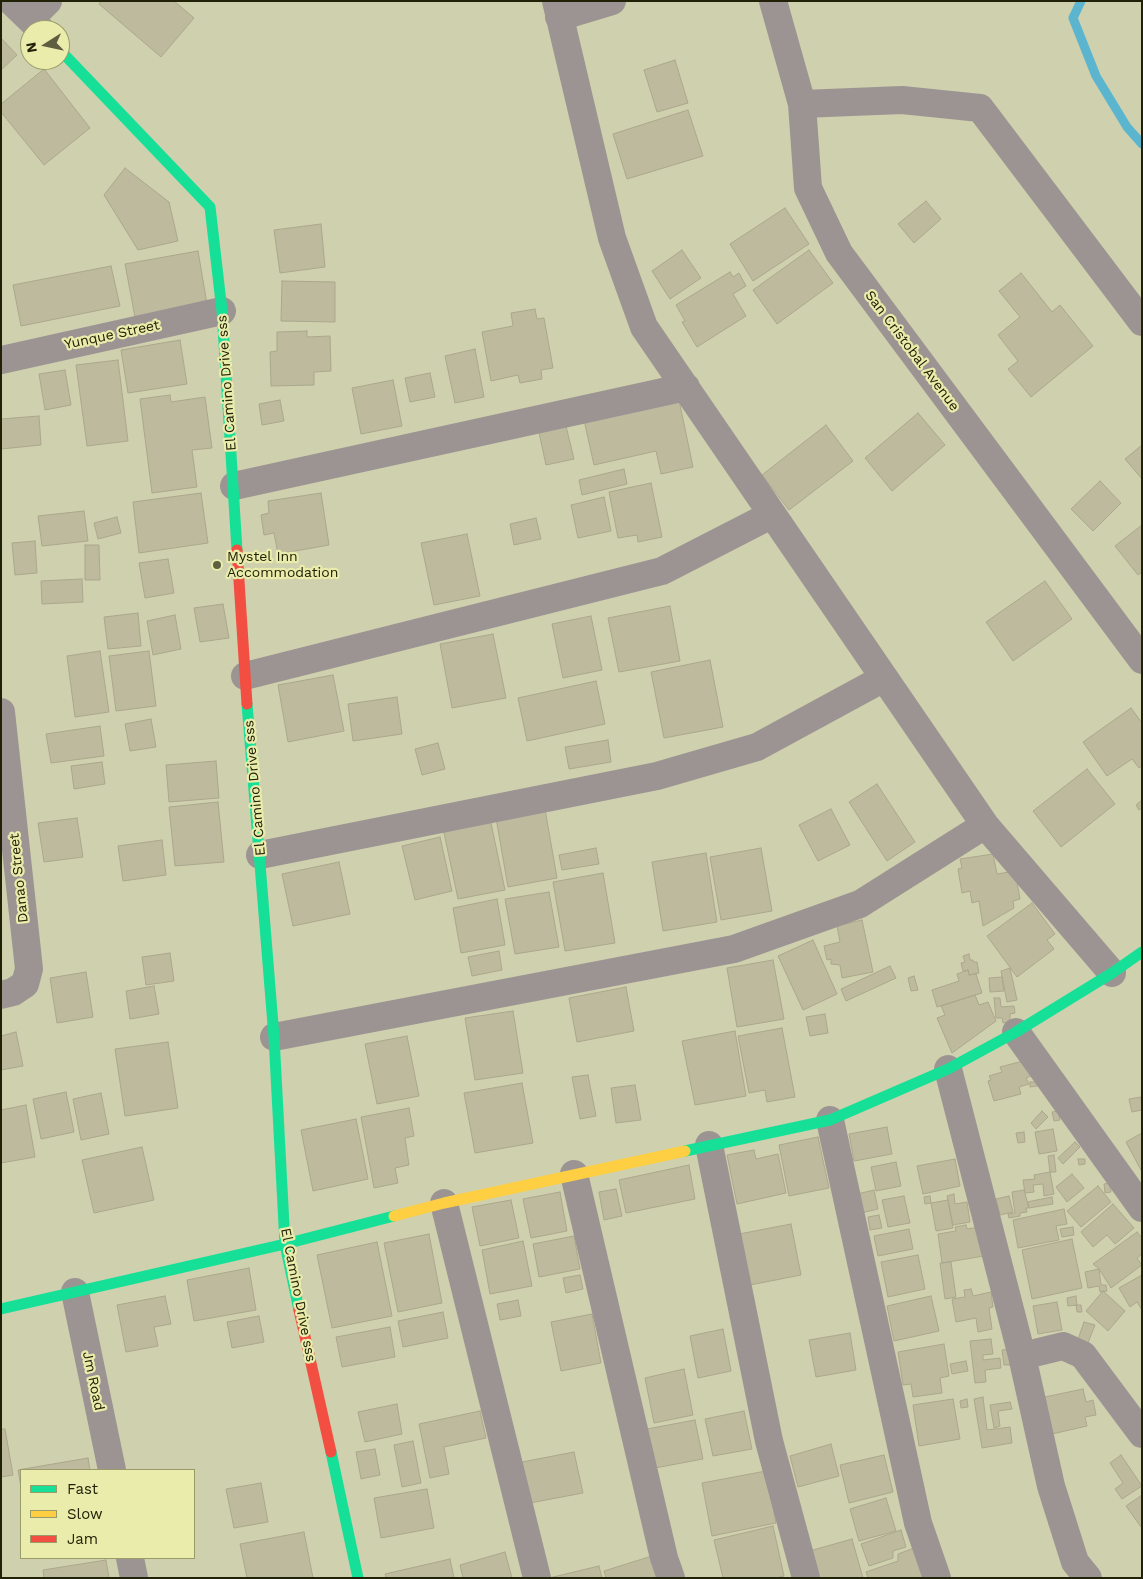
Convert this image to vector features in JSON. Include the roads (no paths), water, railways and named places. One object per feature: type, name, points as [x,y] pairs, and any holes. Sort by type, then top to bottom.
[{"type":"street","points":[[612,1],[557,9],[612,238],[644,327],[985,825],[1112,974]]},
{"type":"street","name":"San Cristobal Avenue","points":[[773,1],[802,104],[808,188],[839,253],[1142,660]]},
{"type":"street","name":"El Camino Drive sss","points":[[70,61],[210,208],[222,311],[245,676],[274,1037],[285,1244],[358,1578]]},
{"type":"street","points":[[802,104],[902,100],[980,108],[1142,322]]},
{"type":"street","name":"Yunque Street","points":[[1,360],[222,311]]},
{"type":"street","points":[[234,486],[686,386]]},
{"type":"street","points":[[245,676],[662,571],[771,515]]},
{"type":"street","points":[[260,855],[657,776],[757,747],[884,678]]},
{"type":"street","name":"Danao Street","points":[[1,712],[29,969],[13,989]]},
{"type":"street","points":[[274,1037],[734,949],[860,904],[985,825]]},
{"type":"street","points":[[1,1309],[285,1244],[444,1203],[830,1120],[948,1069],[1016,1032],[1112,974],[1142,952]]},
{"type":"street","points":[[1016,1032],[1142,1208]]},
{"type":"street","points":[[948,1069],[1022,1356],[1051,1486],[1075,1562],[1088,1578]]},
{"type":"street","points":[[830,1120],[918,1523],[937,1578]]},
{"type":"street","points":[[709,1145],[769,1441],[806,1578]]},
{"type":"street","points":[[574,1174],[664,1558],[671,1578]]},
{"type":"street","points":[[444,1203],[537,1578]]},
{"type":"street","name":"Jm Road","points":[[74,1292],[112,1469]]},
{"type":"street","points":[[1022,1356],[1063,1346],[1083,1355],[1142,1434]]},
{"type":"street","points":[[130,1559],[134,1578]]},
{"type":"waterway","points":[[1081,1],[1073,18],[1096,76],[1127,127],[1142,144]]},
{"type":"place","name":"Mystel Inn Accommodation","points":[[217,565]]}]
